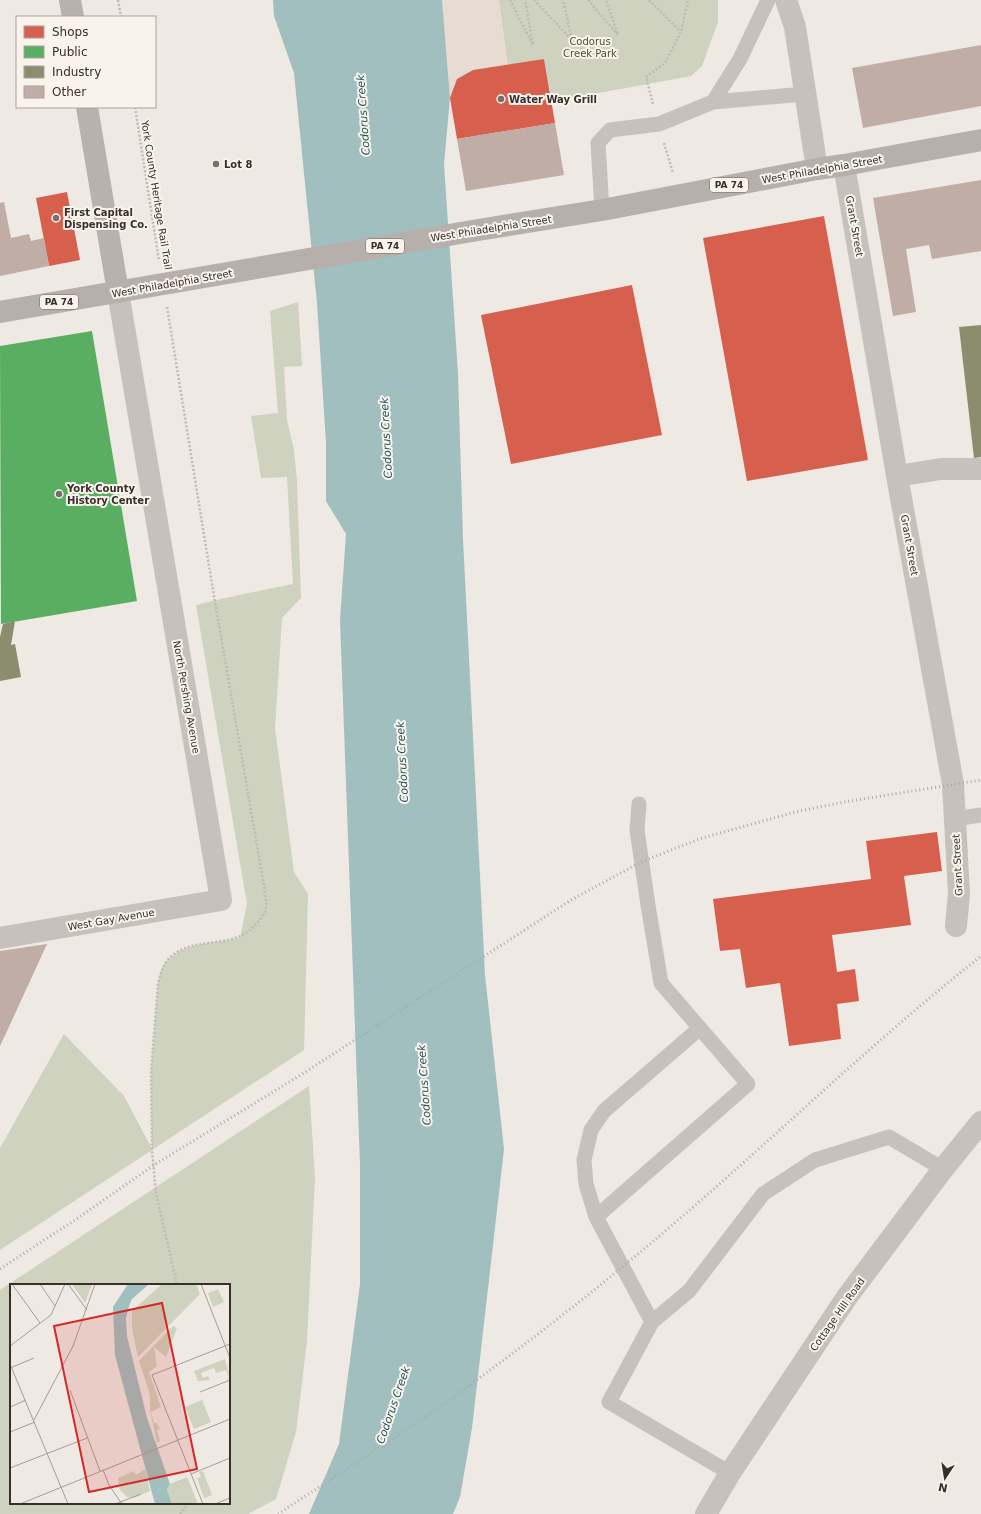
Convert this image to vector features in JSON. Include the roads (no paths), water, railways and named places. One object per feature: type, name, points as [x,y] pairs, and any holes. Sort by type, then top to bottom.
[{"type":"main road","name":"West Philadelphia Street","points":[[0,312],[602,210],[816,169],[981,140]]},
{"type":"street","points":[[70,0],[72,16]]},
{"type":"street","points":[[786,0],[795,28],[816,169]]},
{"type":"street","points":[[87,108],[118,292]]},
{"type":"street","name":"Grant Street","points":[[844,165],[897,476],[952,784],[959,894],[956,926]]},
{"type":"street","name":"North Pershing Avenue","points":[[118,292],[222,900]]},
{"type":"street","points":[[897,476],[941,469],[981,469]]},
{"type":"street","name":"West Gay Avenue","points":[[0,938],[222,900]]},
{"type":"street","name":"Cottage Hill Road","points":[[706,1514],[730,1473],[847,1297],[943,1168],[981,1122]]},
{"type":"lane","points":[[713,102],[740,59],[768,0]]},
{"type":"lane","points":[[602,210],[598,143],[610,130],[659,124],[713,102],[805,94]]},
{"type":"lane","points":[[596,1217],[748,1084],[661,983],[637,830],[639,804]]},
{"type":"lane","points":[[955,819],[981,815]]},
{"type":"lane","points":[[652,1322],[596,1217],[586,1184],[584,1160],[591,1130],[604,1111],[700,1028]]},
{"type":"lane","points":[[730,1473],[609,1402],[652,1322],[689,1291],[763,1194],[815,1160],[889,1137],[943,1168]]},
{"type":"water","name":"Codorus Creek","points":[[273,0],[442,0],[450,98],[444,164],[458,373],[463,539],[485,975],[504,1149],[472,1428],[460,1497],[453,1514],[309,1514],[339,1444],[360,1284],[360,1164],[340,620],[346,534],[326,501],[326,443],[317,303],[294,73],[274,16]]},
{"type":"railway","points":[[0,1269],[78,1218],[154,1165],[307,1071],[571,900],[641,862],[699,839],[795,812],[844,802],[981,780]]},
{"type":"railway","points":[[278,1514],[413,1425],[488,1372],[570,1309],[624,1266],[692,1208],[855,1062],[981,956]]},
{"type":"place","name":"Water Way Grill","points":[[501,99]]},
{"type":"place","name":"Lot 8","points":[[216,164]]},
{"type":"place","name":"First Capital Dispensing Co.","points":[[56,218]]},
{"type":"place","name":"York County History Center","points":[[59,494]]},
{"type":"park label","name":"Codorus Creek Park","points":[[590,46]]}]
